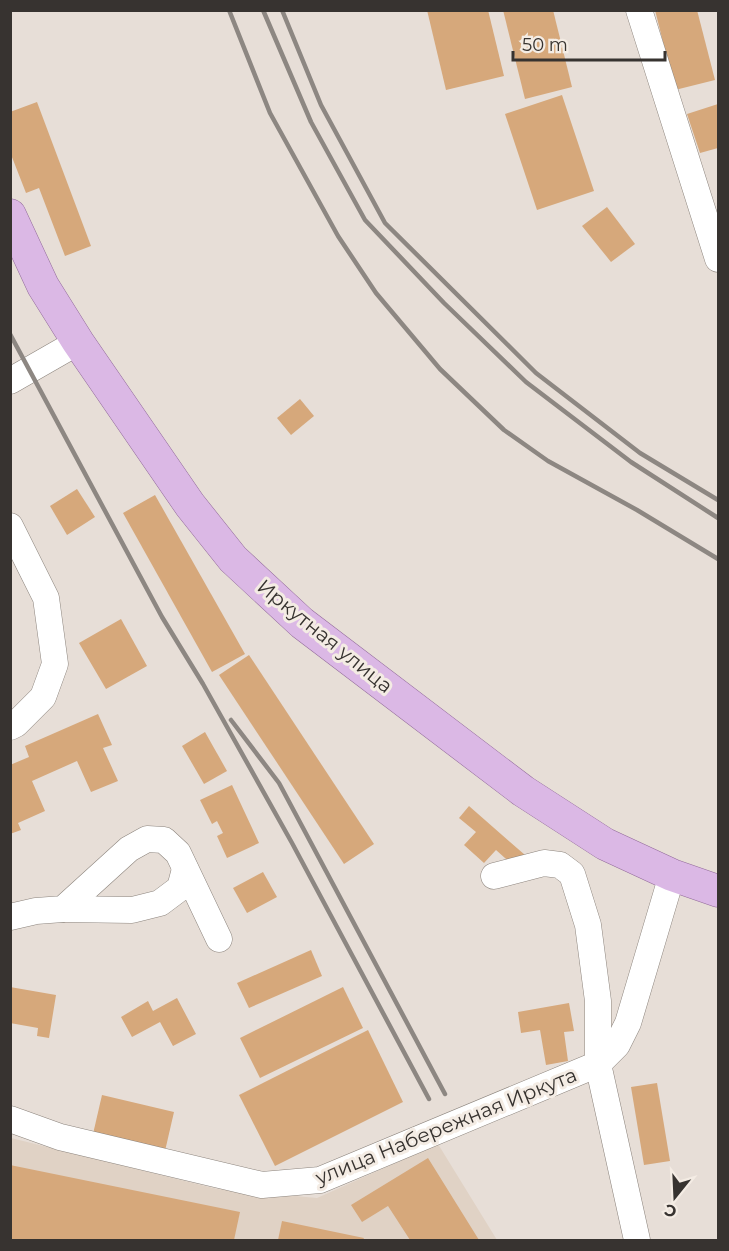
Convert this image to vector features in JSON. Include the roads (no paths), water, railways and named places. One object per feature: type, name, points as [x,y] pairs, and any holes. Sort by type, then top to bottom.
[{"type":"main road","name":"Иркутная улица","points":[[10,215],[43,286],[78,342],[190,505],[233,559],[302,623],[523,791],[605,844],[672,875]]},
{"type":"main road","points":[[672,875],[718,891]]},
{"type":"street","points":[[639,10],[718,260]]},
{"type":"street","points":[[10,381],[78,342]]},
{"type":"street","points":[[10,526],[45,598],[55,664],[43,697],[16,724],[10,727]]},
{"type":"street","points":[[63,909],[129,849],[147,839],[164,840],[178,853],[219,939]]},
{"type":"street","points":[[494,876],[544,863],[560,865],[572,874],[588,925],[598,1001],[598,1064],[637,1240]]},
{"type":"street","points":[[10,917],[36,911],[63,909],[132,910],[160,903],[180,888],[185,869]]},
{"type":"street","name":"улица Набережная Иркута","points":[[10,1119],[60,1137],[262,1185],[320,1180],[598,1064],[617,1044],[628,1023],[672,875]]},
{"type":"railway","points":[[229,10],[270,113],[338,236],[376,293],[440,369],[504,430],[548,461],[637,510],[718,559]]},
{"type":"railway","points":[[263,10],[311,122],[365,220],[444,303],[526,382],[631,462],[718,518]]},
{"type":"railway","points":[[282,10],[321,105],[385,223],[536,373],[640,453],[718,500]]},
{"type":"railway","points":[[10,334],[162,617],[203,684],[292,843],[429,1099]]},
{"type":"railway","points":[[231,720],[279,783],[445,1094]]}]
